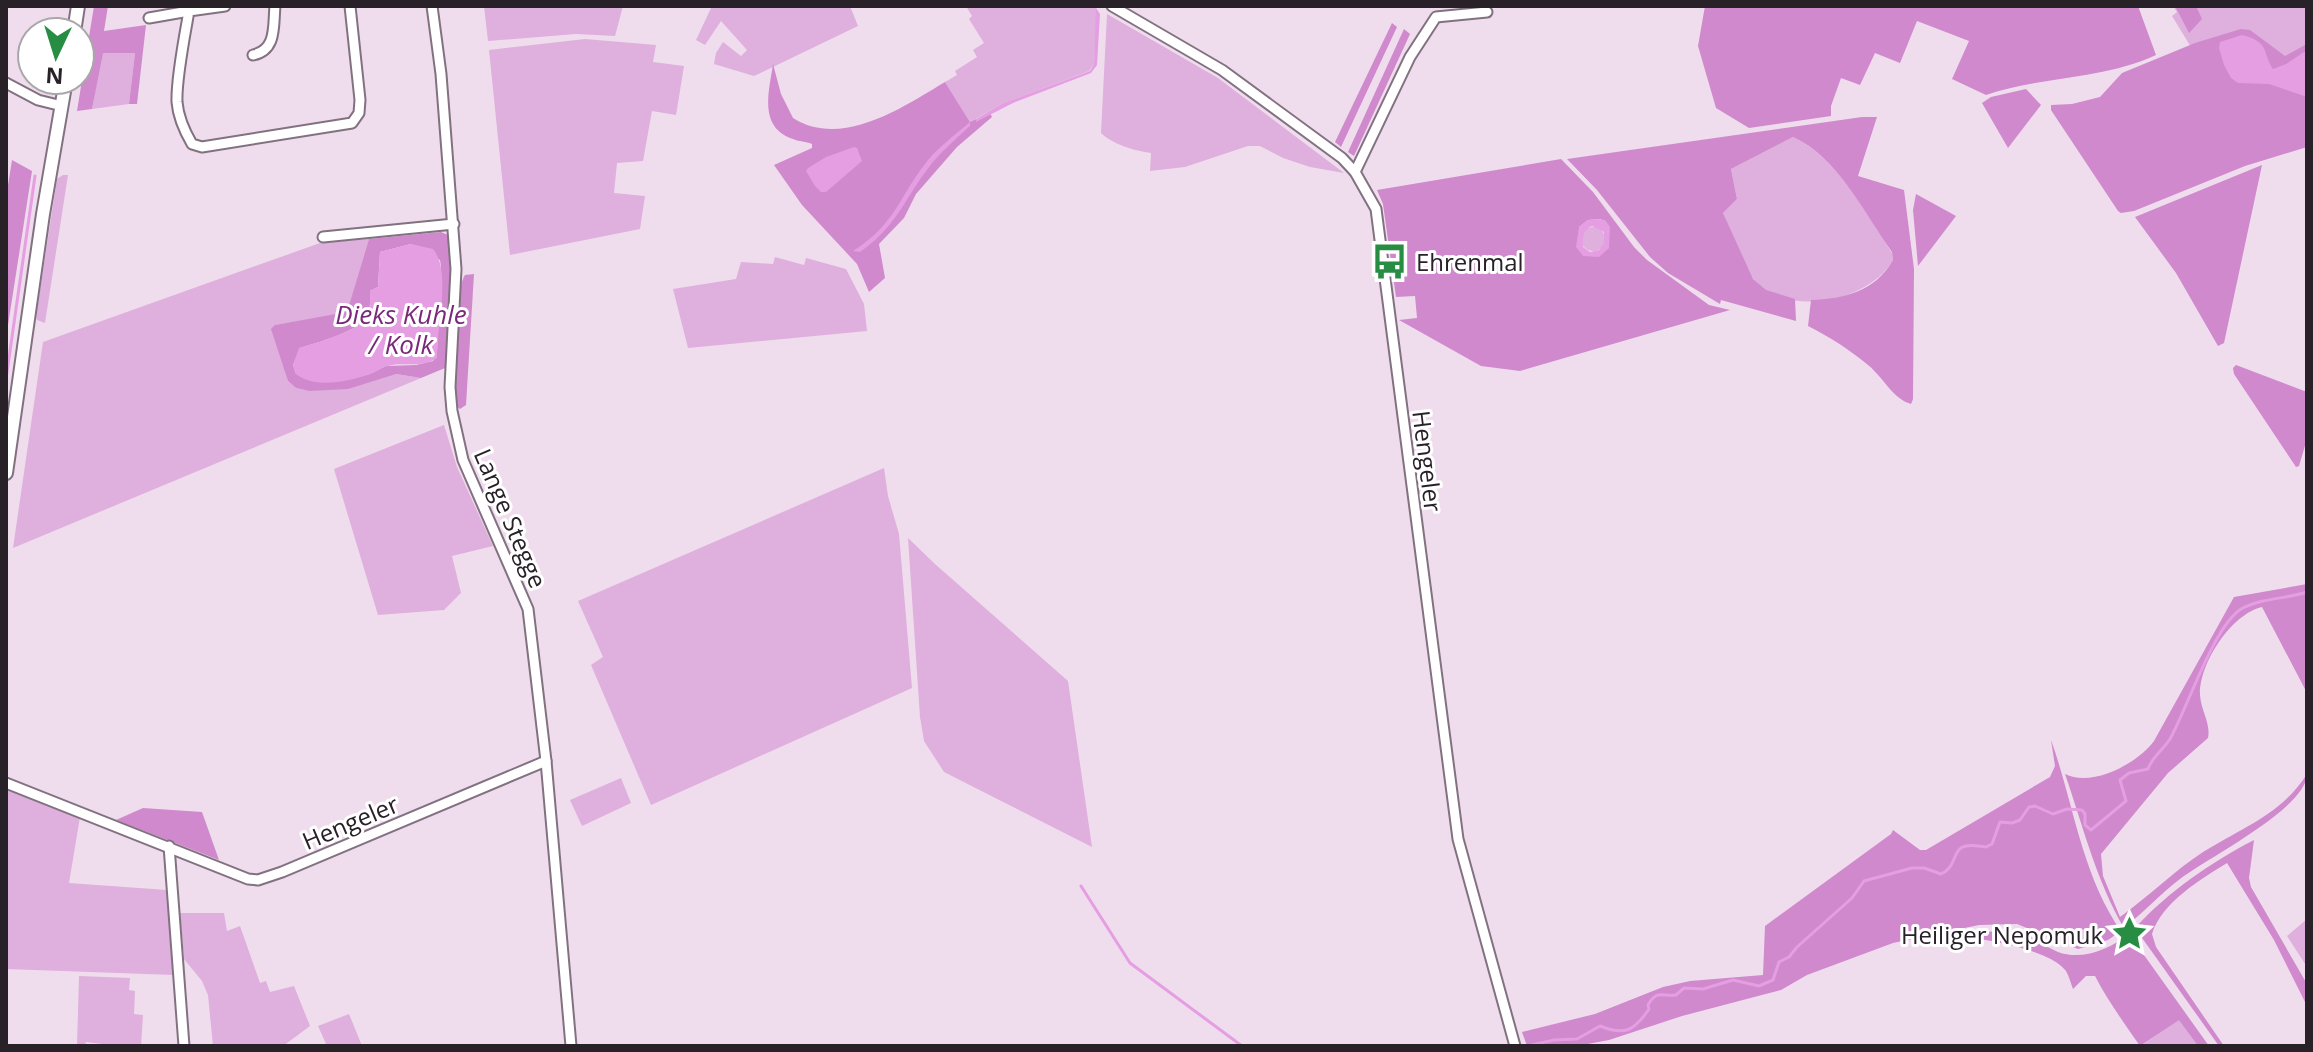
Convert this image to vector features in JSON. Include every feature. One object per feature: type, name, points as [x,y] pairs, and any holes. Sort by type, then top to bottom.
[{"type":"main road","points":[[6,473],[64,96]]},
{"type":"street","points":[[149,18],[225,6]]},
{"type":"street","points":[[253,55],[266,51],[270,45],[275,6]]},
{"type":"street","points":[[189,11],[177,102],[186,134],[192,144],[202,147],[352,123],[359,113],[360,100],[350,6]]},
{"type":"street","name":"Lange Stegge","points":[[432,6],[454,224],[456,269],[450,387],[456,437],[463,460],[528,609],[546,761],[571,1046]]},
{"type":"street","name":"Hengeler","points":[[1112,6],[1177,41],[1222,70],[1313,136],[1355,172],[1376,209],[1458,839],[1515,1046]]},
{"type":"street","points":[[1355,172],[1410,57],[1436,17],[1487,12]]},
{"type":"street","points":[[6,83],[38,100],[62,106]]},
{"type":"street","points":[[323,237],[454,224]]},
{"type":"street","name":"Hengeler","points":[[6,783],[248,879],[268,878],[546,761]]},
{"type":"street","points":[[169,846],[184,1046]]},
{"type":"shaded area","points":[[94,6],[108,6],[104,31],[146,25],[137,104],[129,104],[135,53],[103,53],[96,89],[96,16],[92,16]]},
{"type":"shaded area","points":[[484,6],[623,6],[615,36],[576,34],[488,41]]},
{"type":"shaded area","points":[[712,6],[850,6],[858,26],[754,76],[714,64],[723,42],[741,56],[747,50],[721,21],[705,45],[696,40]]},
{"type":"shaded area","points":[[966,6],[1092,6],[1097,14],[1094,64],[1089,71],[1003,103],[970,122],[945,82],[957,75],[955,71],[977,57],[973,50],[984,43],[969,19],[972,16]]},
{"type":"shaded area","points":[[1705,6],[2138,6],[2156,55],[2093,74],[2028,84],[1986,95],[1952,79],[1969,41],[1917,21],[1900,63],[1875,53],[1860,85],[1841,78],[1831,106],[1831,116],[1749,128],[1716,108],[1698,46]]},
{"type":"shaded area","points":[[2173,6],[2307,6],[2307,143],[2194,52],[2172,16],[2177,12]]},
{"type":"shaded area","points":[[2175,6],[2196,6],[2202,19],[2189,33]]},
{"type":"shaded area","points":[[1107,14],[1218,78],[1344,173],[1310,167],[1260,146],[1248,146],[1185,167],[1150,171],[1151,153],[1124,146],[1101,133]]},
{"type":"shaded area","points":[[1392,23],[1397,27],[1341,147],[1335,142]]},
{"type":"shaded area","points":[[1404,29],[1410,34],[1354,156],[1348,152]]},
{"type":"shaded area","points":[[2241,29],[2250,30],[2285,56],[2307,44],[2307,147],[2245,166],[2134,211],[2121,213],[2051,110],[2051,105],[2100,97],[2122,73],[2195,43]]},
{"type":"shaded area","points":[[585,39],[656,45],[653,62],[684,66],[676,115],[652,111],[643,161],[617,163],[614,193],[645,196],[640,229],[510,255],[489,50]]},
{"type":"shaded area","points":[[102,53],[135,53],[129,104],[92,109]]},
{"type":"shaded area","points":[[773,64],[781,94],[793,118],[812,126],[832,129],[872,121],[945,82],[970,122],[990,113],[992,117],[957,147],[916,194],[904,218],[879,244],[885,278],[869,292],[857,264],[802,205],[774,165],[812,148],[812,144],[782,133],[770,117],[768,97]]},
{"type":"shaded area","points":[[2026,89],[2041,105],[2008,148],[1982,103],[1991,97]]},
{"type":"shaded area","points":[[79,96],[95,96],[92,109],[77,111]]},
{"type":"shaded area","points":[[1877,117],[1858,176],[1904,190],[1914,269],[1911,404],[1893,393],[1854,354],[1808,326],[1811,300],[1835,298],[1858,291],[1878,279],[1893,260],[1892,252],[1849,187],[1809,146],[1793,137],[1731,169],[1737,199],[1723,213],[1753,279],[1766,290],[1795,299],[1796,321],[1721,300],[1720,304],[1668,273],[1650,257],[1597,190],[1567,159]]},
{"type":"shaded area","points":[[1793,137],[1809,146],[1837,172],[1892,253],[1893,260],[1867,286],[1828,300],[1788,299],[1770,292],[1755,281],[1737,249],[1723,213],[1737,199],[1731,169]]},
{"type":"shaded area","points":[[1561,159],[1593,192],[1647,260],[1709,305],[1730,310],[1520,371],[1481,366],[1399,320],[1417,318],[1415,296],[1396,297],[1383,204],[1377,190]],"holes":[[[1601,219],[1609,248],[1583,255],[1579,227],[1588,220]]]},
{"type":"shaded area","points":[[12,160],[32,171],[6,338],[6,198]]},
{"type":"shaded area","points":[[2262,165],[2224,343],[2218,346],[2176,273],[2135,217]]},
{"type":"shaded area","points":[[68,175],[45,323],[37,320],[36,316],[57,179]]},
{"type":"shaded area","points":[[1916,194],[1956,216],[1918,266],[1913,210]]},
{"type":"shaded area","points":[[1593,227],[1602,230],[1605,239],[1602,248],[1593,251],[1584,248],[1581,239],[1584,230]]},
{"type":"shaded area","points":[[441,232],[448,235],[452,274],[445,368],[421,378],[396,374],[348,389],[309,391],[296,388],[288,381],[271,329],[275,325],[347,312],[369,239]],"holes":[[[411,244],[440,260],[437,353],[433,361],[386,366],[367,375],[296,374],[293,365],[300,348],[345,332],[366,318],[370,291],[378,287],[380,252]]]},
{"type":"shaded area","points":[[369,239],[347,313],[275,325],[288,381],[296,388],[309,391],[396,374],[421,378],[13,548],[43,342],[320,243]]},
{"type":"shaded area","points":[[775,257],[804,265],[806,258],[846,269],[864,304],[867,331],[688,348],[673,289],[736,279],[741,262],[773,264]]},
{"type":"shaded area","points":[[474,274],[466,405],[460,409],[456,406],[455,394],[457,318],[461,285],[465,275]]},
{"type":"shaded area","points":[[2236,365],[2307,392],[2307,439],[2299,466],[2296,467],[2234,374]]},
{"type":"shaded area","points":[[444,425],[457,467],[493,546],[452,556],[461,593],[444,610],[378,615],[334,469]]},
{"type":"shaded area","points":[[884,468],[899,534],[912,688],[651,805],[591,665],[603,657],[578,601]]},
{"type":"shaded area","points":[[908,538],[1068,681],[1092,847],[944,772],[924,741]]},
{"type":"shaded area","points":[[2307,584],[2307,693],[2262,607],[2239,619],[2228,630],[2211,655],[2201,683],[2200,695],[2208,738],[2168,773],[2101,854],[2103,876],[2120,917],[2192,859],[2273,810],[2286,800],[2307,774],[2303,787],[2274,817],[2180,879],[2124,928],[2098,872],[2065,774],[2076,778],[2101,776],[2126,765],[2147,749],[2234,597]]},
{"type":"shaded area","points":[[2051,740],[2097,887],[2121,931],[2108,940],[2078,949],[2017,924],[1979,925],[1893,943],[1807,975],[1781,990],[1682,1016],[1609,1040],[1577,1046],[1527,1046],[1522,1032],[1595,1014],[1663,987],[1690,981],[1763,975],[1765,926],[1893,830],[1920,850],[1926,850],[2050,777],[2055,766]]},
{"type":"shaded area","points":[[621,778],[631,803],[582,826],[570,800]]},
{"type":"shaded area","points":[[6,787],[80,817],[69,883],[167,890],[174,975],[6,969]]},
{"type":"shaded area","points":[[143,808],[202,812],[219,860],[116,820]]},
{"type":"shaded area","points":[[2254,840],[2249,878],[2251,887],[2307,984],[2307,1006],[2274,940],[2227,863],[2173,902],[2157,922],[2152,934],[2156,947],[2224,1046],[2219,1046],[2135,928],[2191,879]]},
{"type":"shaded area","points":[[180,913],[224,913],[227,931],[240,926],[260,983],[266,981],[270,992],[294,986],[310,1026],[283,1046],[213,1046],[208,995],[202,981],[184,959]]},
{"type":"shaded area","points":[[2307,919],[2307,967],[2287,936]]},
{"type":"shaded area","points":[[1980,932],[2018,932],[2058,952],[2077,955],[2105,949],[2129,934],[2209,1046],[2198,1046],[2179,1020],[2140,1046],[2095,976],[2086,976],[2073,989],[2066,971],[2047,957],[2018,947],[1964,936]]},
{"type":"shaded area","points":[[79,976],[130,978],[129,990],[135,991],[134,1014],[143,1015],[141,1046],[102,1046],[86,1042],[85,1046],[77,1046]]},
{"type":"shaded area","points":[[349,1014],[362,1046],[327,1046],[318,1026]]},
{"type":"shaded area","points":[[2179,1019],[2198,1046],[2141,1046]]},
{"type":"water","points":[[1096,8],[1100,14],[1097,65],[1091,73],[1013,103],[976,122],[976,119],[1003,103],[1090,71],[1094,64]]},
{"type":"water","points":[[2242,35],[2261,44],[2273,69],[2307,50],[2307,97],[2269,84],[2238,83],[2231,78],[2224,65],[2220,42]]},
{"type":"water","points":[[970,122],[970,126],[933,162],[884,232],[860,252],[853,251],[888,220],[933,155]]},
{"type":"water","points":[[854,147],[862,161],[826,192],[821,192],[806,171],[808,168],[826,157]]},
{"type":"water","points":[[1588,220],[1605,220],[1610,227],[1609,248],[1599,257],[1583,256],[1576,247],[1579,227]],"holes":[[[1592,226],[1604,232],[1604,243],[1599,250],[1590,252],[1583,247],[1584,235],[1589,228]]]},
{"type":"water","name":"Dieks Kuhle / Kolk","points":[[411,244],[433,249],[442,271],[437,358],[418,364],[387,366],[361,377],[332,383],[303,379],[296,374],[293,365],[299,348],[345,332],[366,318],[370,291],[378,287],[380,252]]},
{"type":"waterway","points":[[6,379],[35,176]]},
{"type":"waterway","points":[[1527,1046],[1577,1039],[1600,1026],[1616,1031],[1628,1030],[1644,1016],[1654,997],[1676,995],[1684,988],[1703,989],[1733,980],[1759,986],[1773,980],[1779,962],[1789,957],[1852,898],[1864,881],[1912,868],[1924,868],[1941,874],[1952,864],[1959,849],[1992,844],[2000,822],[2020,820],[2029,807],[2035,806],[2053,814],[2067,809],[2082,810],[2085,825],[2091,830],[2126,801],[2120,780],[2129,773],[2148,769],[2170,739],[2211,650],[2231,618],[2249,605],[2307,592]]},
{"type":"waterway","points":[[1081,886],[1130,963],[1242,1046]]},
{"type":"place","name":"Ehrenmal","points":[[1390,261]]},
{"type":"place","name":"Heiliger Nepomuk","points":[[2129,934]]}]
